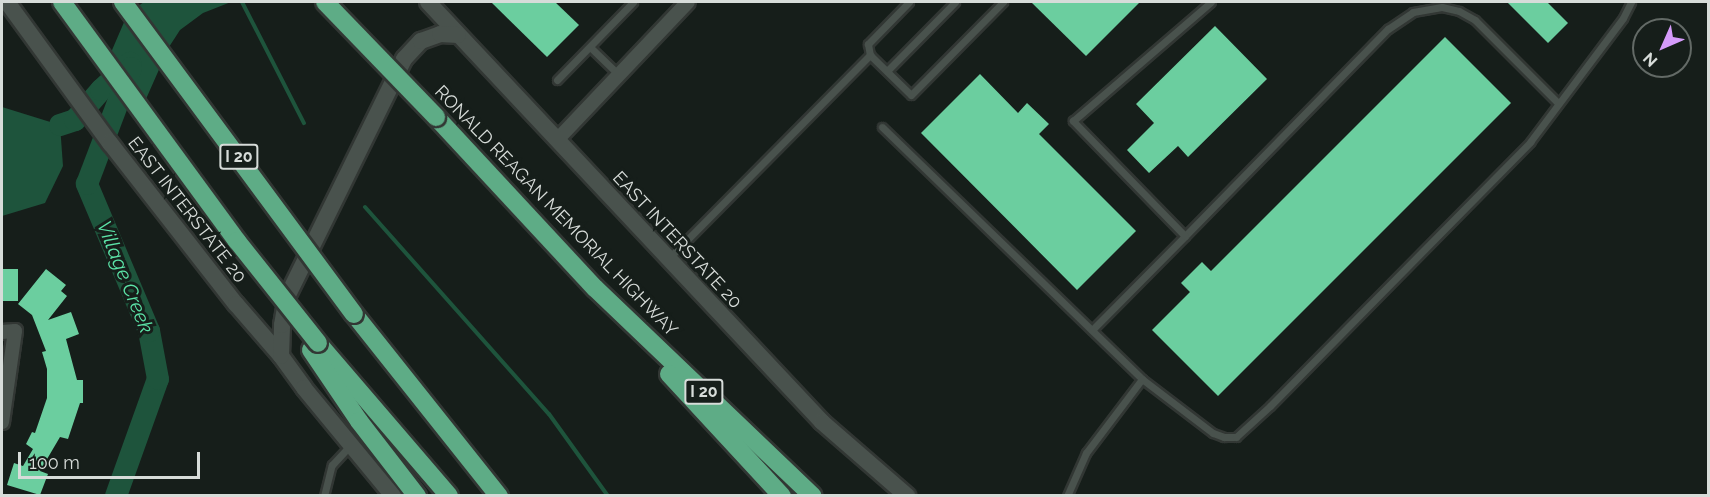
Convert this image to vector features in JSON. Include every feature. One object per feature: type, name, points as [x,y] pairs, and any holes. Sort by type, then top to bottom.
[{"type":"highway","points":[[62,2],[314,346],[359,421],[417,495]]},
{"type":"highway","name":"I 20","points":[[123,2],[354,314],[498,495]]},
{"type":"highway","name":"RONALD REAGAN MEMORIAL HIGHWAY","points":[[325,2],[595,288],[813,495]]},
{"type":"highway","points":[[595,288],[699,408],[782,495]]},
{"type":"highway","points":[[314,346],[449,495]]},
{"type":"main road","name":"EAST INTERSTATE 20","points":[[7,2],[110,143],[236,304],[281,356],[304,388],[392,495]]},
{"type":"main road","name":"EAST INTERSTATE 20","points":[[428,2],[822,422],[907,495]]},
{"type":"main road","points":[[281,356],[282,325],[287,297],[404,59],[421,41],[440,34],[458,35]]},
{"type":"street","points":[[557,140],[688,2]]},
{"type":"street","points":[[2,422],[8,332]]},
{"type":"lane","points":[[557,80],[633,2]]},
{"type":"lane","points":[[909,2],[868,44],[870,55],[911,95],[1003,2]]},
{"type":"lane","points":[[886,71],[955,2]]},
{"type":"lane","points":[[1185,236],[1073,121],[1211,2]]},
{"type":"lane","points":[[882,127],[1143,379],[1213,433],[1224,437],[1236,437],[1270,406],[1530,142],[1557,102],[1623,18],[1631,2]]},
{"type":"lane","points":[[1092,330],[1388,29],[1413,12],[1442,7],[1459,10],[1475,20],[1557,102]]},
{"type":"lane","points":[[590,46],[619,75]]},
{"type":"lane","points":[[668,260],[870,55]]},
{"type":"lane","points":[[1067,495],[1086,453],[1143,379]]},
{"type":"lane","points":[[324,495],[332,465],[352,444]]},
{"type":"shaded area","points":[[144,2],[231,2],[203,13],[180,30],[169,47],[146,99],[106,64],[128,13]]},
{"type":"shaded area","points":[[2,107],[60,125],[63,166],[45,203],[2,216]]},
{"type":"building","points":[[491,2],[555,2],[579,25],[547,57]]},
{"type":"building","points":[[1031,2],[1140,2],[1086,56]]},
{"type":"building","points":[[1507,2],[1547,2],[1568,23],[1548,43]]},
{"type":"building","points":[[1215,26],[1267,79],[1188,157],[1178,146],[1149,173],[1127,150],[1154,123],[1136,104]]},
{"type":"building","points":[[1445,37],[1511,103],[1218,396],[1152,330],[1190,292],[1181,283],[1202,262],[1211,271]]},
{"type":"building","points":[[980,74],[1018,113],[1027,103],[1049,124],[1039,134],[1136,231],[1077,290],[921,133]]},
{"type":"building","points":[[2,269],[18,269],[18,301],[2,301]]},
{"type":"building","points":[[46,269],[66,285],[61,291],[67,296],[48,320],[71,312],[79,334],[66,339],[77,380],[83,380],[83,403],[80,403],[68,439],[60,437],[40,471],[48,474],[40,495],[7,485],[14,463],[23,466],[33,449],[26,444],[32,432],[35,433],[47,398],[47,369],[42,352],[46,351],[32,315],[18,304]]},
{"type":"waterway","points":[[242,2],[304,123]]},
{"type":"waterway","name":"Village Creek","points":[[60,125],[75,120],[101,90],[130,63]]},
{"type":"waterway","name":"Village Creek","points":[[116,496],[158,379],[149,331],[87,184],[131,68]]},
{"type":"waterway","points":[[365,207],[549,414],[608,496]]}]
